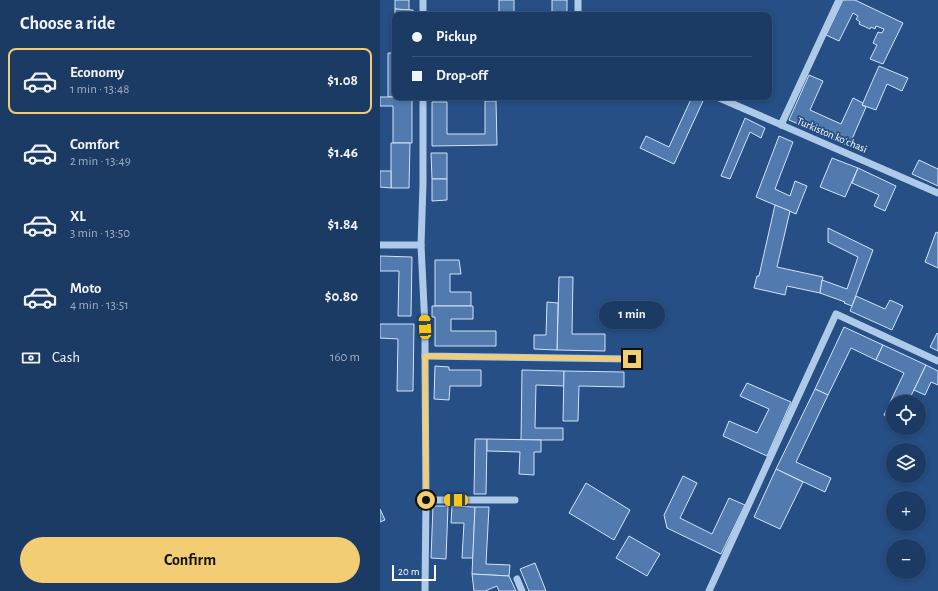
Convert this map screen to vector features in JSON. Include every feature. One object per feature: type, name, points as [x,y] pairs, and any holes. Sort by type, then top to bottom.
[{"type":"street","points":[[423,0],[423,12]]},
{"type":"street","points":[[578,0],[578,12]]},
{"type":"street","points":[[781,125],[839,0]]},
{"type":"street","points":[[423,100],[421,245],[425,327],[425,591]]},
{"type":"street","name":"Turkiston koʻchasi","points":[[724,100],[938,193]]},
{"type":"street","points":[[380,245],[421,245]]},
{"type":"street","points":[[709,591],[836,314],[938,361]]},
{"type":"street","points":[[425,356],[632,359]]},
{"type":"street","points":[[426,500],[515,500]]},
{"type":"street","points":[[517,579],[522,591]]},
{"type":"building","points":[[395,0],[409,0],[409,10],[395,9]]},
{"type":"building","points":[[499,0],[514,0],[514,12],[499,12]]},
{"type":"building","points":[[552,0],[567,0],[567,12],[552,12]]},
{"type":"building","points":[[843,0],[855,0],[903,23],[883,64],[870,59],[877,45],[873,43],[878,32],[882,33],[884,29],[876,26],[875,29],[871,27],[870,29],[859,24],[860,22],[856,19],[858,16],[853,13],[839,41],[826,35]]},
{"type":"building","points":[[395,9],[413,10],[413,12],[395,12]]},
{"type":"building","points":[[388,53],[392,53],[392,97],[388,97]]},
{"type":"building","points":[[879,66],[908,78],[902,91],[887,84],[876,110],[862,105]]},
{"type":"building","points":[[809,75],[823,81],[810,110],[841,124],[853,98],[863,103],[862,105],[866,107],[849,146],[789,120]]},
{"type":"building","points":[[380,97],[392,97],[392,100],[412,100],[412,143],[393,143],[393,106],[380,106]]},
{"type":"building","points":[[691,100],[703,101],[674,164],[640,148],[646,136],[669,147]]},
{"type":"building","points":[[485,101],[496,101],[497,145],[432,146],[432,102],[447,102],[447,134],[485,134]]},
{"type":"building","points":[[745,118],[765,128],[761,138],[750,132],[730,179],[721,176]]},
{"type":"building","points":[[779,136],[793,142],[775,189],[790,196],[795,181],[807,186],[796,214],[756,197]]},
{"type":"building","points":[[391,143],[410,143],[409,188],[391,188]]},
{"type":"building","points":[[431,153],[447,153],[447,179],[432,179]]},
{"type":"building","points":[[832,158],[858,168],[845,197],[820,187]]},
{"type":"building","points":[[919,160],[938,169],[938,186],[912,174]]},
{"type":"building","points":[[858,168],[896,186],[885,211],[874,206],[879,195],[852,183]]},
{"type":"building","points":[[380,171],[391,171],[391,188],[380,187]]},
{"type":"building","points":[[432,179],[447,179],[447,200],[432,201]]},
{"type":"building","points":[[775,205],[790,211],[777,267],[823,277],[820,293],[787,286],[785,295],[754,288],[757,276],[759,276]]},
{"type":"building","points":[[828,228],[873,250],[852,306],[820,293],[822,280],[847,289],[858,257],[828,242]]},
{"type":"building","points":[[936,232],[938,233],[938,268],[925,262]]},
{"type":"building","points":[[380,256],[412,257],[411,316],[398,316],[399,271],[380,271]]},
{"type":"building","points":[[435,260],[459,260],[461,274],[450,274],[450,292],[471,292],[471,306],[435,306]]},
{"type":"building","points":[[559,277],[573,277],[572,334],[605,334],[605,351],[557,350]]},
{"type":"building","points":[[856,296],[885,309],[890,300],[903,306],[892,330],[850,311]]},
{"type":"building","points":[[547,302],[558,303],[557,350],[534,349],[534,335],[546,335]]},
{"type":"building","points":[[432,306],[473,306],[473,319],[451,319],[451,331],[496,331],[496,346],[435,346],[435,317],[432,317]]},
{"type":"building","points":[[380,324],[414,324],[413,391],[397,391],[398,339],[380,338]]},
{"type":"building","points":[[844,327],[883,345],[876,360],[851,348],[828,395],[815,389]]},
{"type":"building","points":[[937,333],[938,334],[938,351],[930,347]]},
{"type":"building","points":[[883,345],[926,365],[911,395],[894,395],[904,373],[876,360]]},
{"type":"building","points":[[926,365],[938,371],[938,385],[931,382],[925,395],[914,390]]},
{"type":"building","points":[[435,366],[449,367],[449,370],[481,370],[481,386],[450,386],[449,400],[434,399]]},
{"type":"building","points":[[522,370],[564,371],[564,386],[536,385],[535,428],[563,428],[563,440],[521,440]]},
{"type":"building","points":[[564,371],[624,372],[624,387],[579,386],[578,421],[563,421]]},
{"type":"building","points":[[747,383],[791,402],[767,456],[723,436],[729,421],[757,433],[769,409],[740,396]]},
{"type":"building","points":[[815,389],[828,395],[796,462],[831,478],[825,492],[776,469]]},
{"type":"building","points":[[475,439],[487,439],[486,494],[474,494]]},
{"type":"building","points":[[487,439],[541,440],[541,452],[534,452],[534,475],[519,474],[520,452],[487,451]]},
{"type":"building","points":[[776,469],[803,482],[780,529],[754,517]]},
{"type":"building","points":[[683,476],[697,483],[680,518],[712,534],[729,498],[745,505],[721,554],[667,528],[664,515]]},
{"type":"building","points":[[586,483],[630,510],[614,540],[569,513]]},
{"type":"building","points":[[433,506],[448,506],[446,559],[431,558]]},
{"type":"building","points":[[452,506],[475,507],[473,558],[462,558],[464,523],[451,523]]},
{"type":"building","points":[[475,507],[489,507],[486,564],[510,565],[509,576],[472,574]]},
{"type":"building","points":[[380,509],[385,520],[380,522]]},
{"type":"building","points":[[629,536],[660,554],[647,576],[616,558]]},
{"type":"building","points":[[535,563],[546,591],[529,591],[520,569]]},
{"type":"building","points":[[472,574],[509,576],[516,591],[499,591],[497,586],[485,591],[474,591]]},
{"type":"route","points":[[426,500],[425,356],[632,359]]}]
